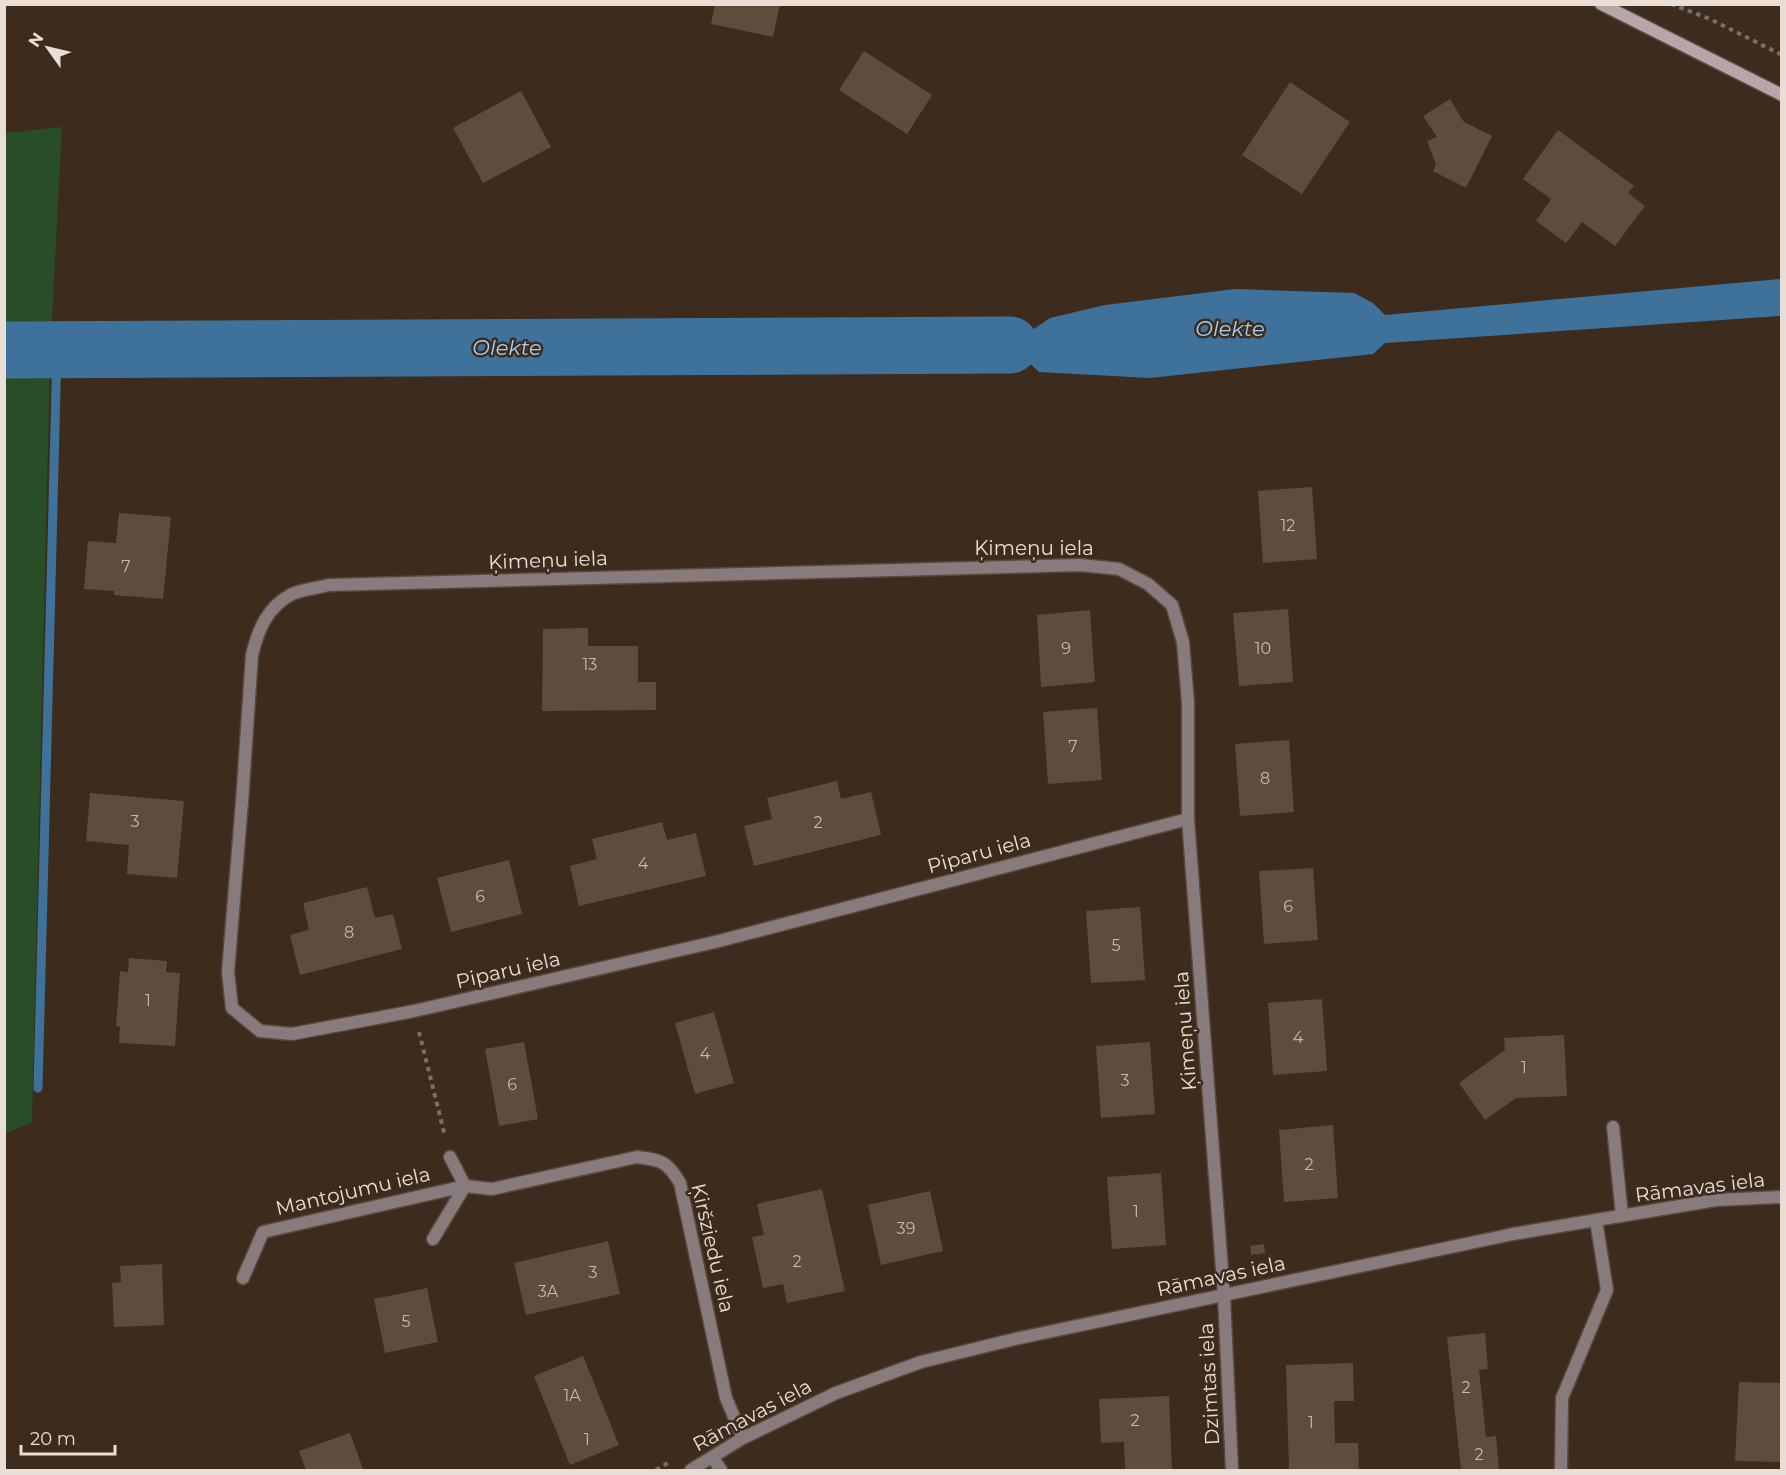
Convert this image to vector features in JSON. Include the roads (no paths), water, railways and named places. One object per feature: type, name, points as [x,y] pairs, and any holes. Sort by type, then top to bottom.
[{"type":"main road","points":[[1601,4],[1782,95]]},
{"type":"street","name":"Ķimeņu iela","points":[[270,610],[293,594],[329,585],[1080,565],[1119,569],[1148,584],[1172,605],[1183,642],[1188,703],[1188,819],[1224,1296]]},
{"type":"street","name":"Piparu iela","points":[[270,610],[258,632],[252,655],[228,972],[232,1008],[260,1031],[292,1034],[414,1011],[715,942],[1188,819]]},
{"type":"street","points":[[1613,1127],[1623,1216]]},
{"type":"street","points":[[433,1239],[465,1186],[450,1157]]},
{"type":"street","name":"Ķiršziedu iela","points":[[465,1186],[492,1189],[637,1157],[660,1159],[672,1169],[680,1183],[726,1398],[743,1438]]},
{"type":"street","name":"Mantojumu iela","points":[[243,1278],[263,1232],[465,1186]]},
{"type":"street","name":"Rāmavas iela","points":[[691,1470],[743,1438],[836,1393],[921,1362],[1015,1339],[1513,1234],[1716,1200],[1782,1197]]},
{"type":"street","points":[[1561,1470],[1562,1398],[1607,1290],[1596,1220]]},
{"type":"street","name":"Dzimtas iela","points":[[1224,1296],[1232,1470]]},
{"type":"street","points":[[712,1457],[721,1470]]},
{"type":"water","name":"Olekte","points":[[1781,279],[1781,316],[1385,343],[1373,354],[1150,378],[1039,372],[1010,345],[1050,318],[1105,305],[1235,289],[1354,293],[1373,303],[1385,315]]},
{"type":"waterway","name":"Olekte","points":[[4,350],[1010,345]]},
{"type":"waterway","points":[[38,1088],[57,350]]}]
